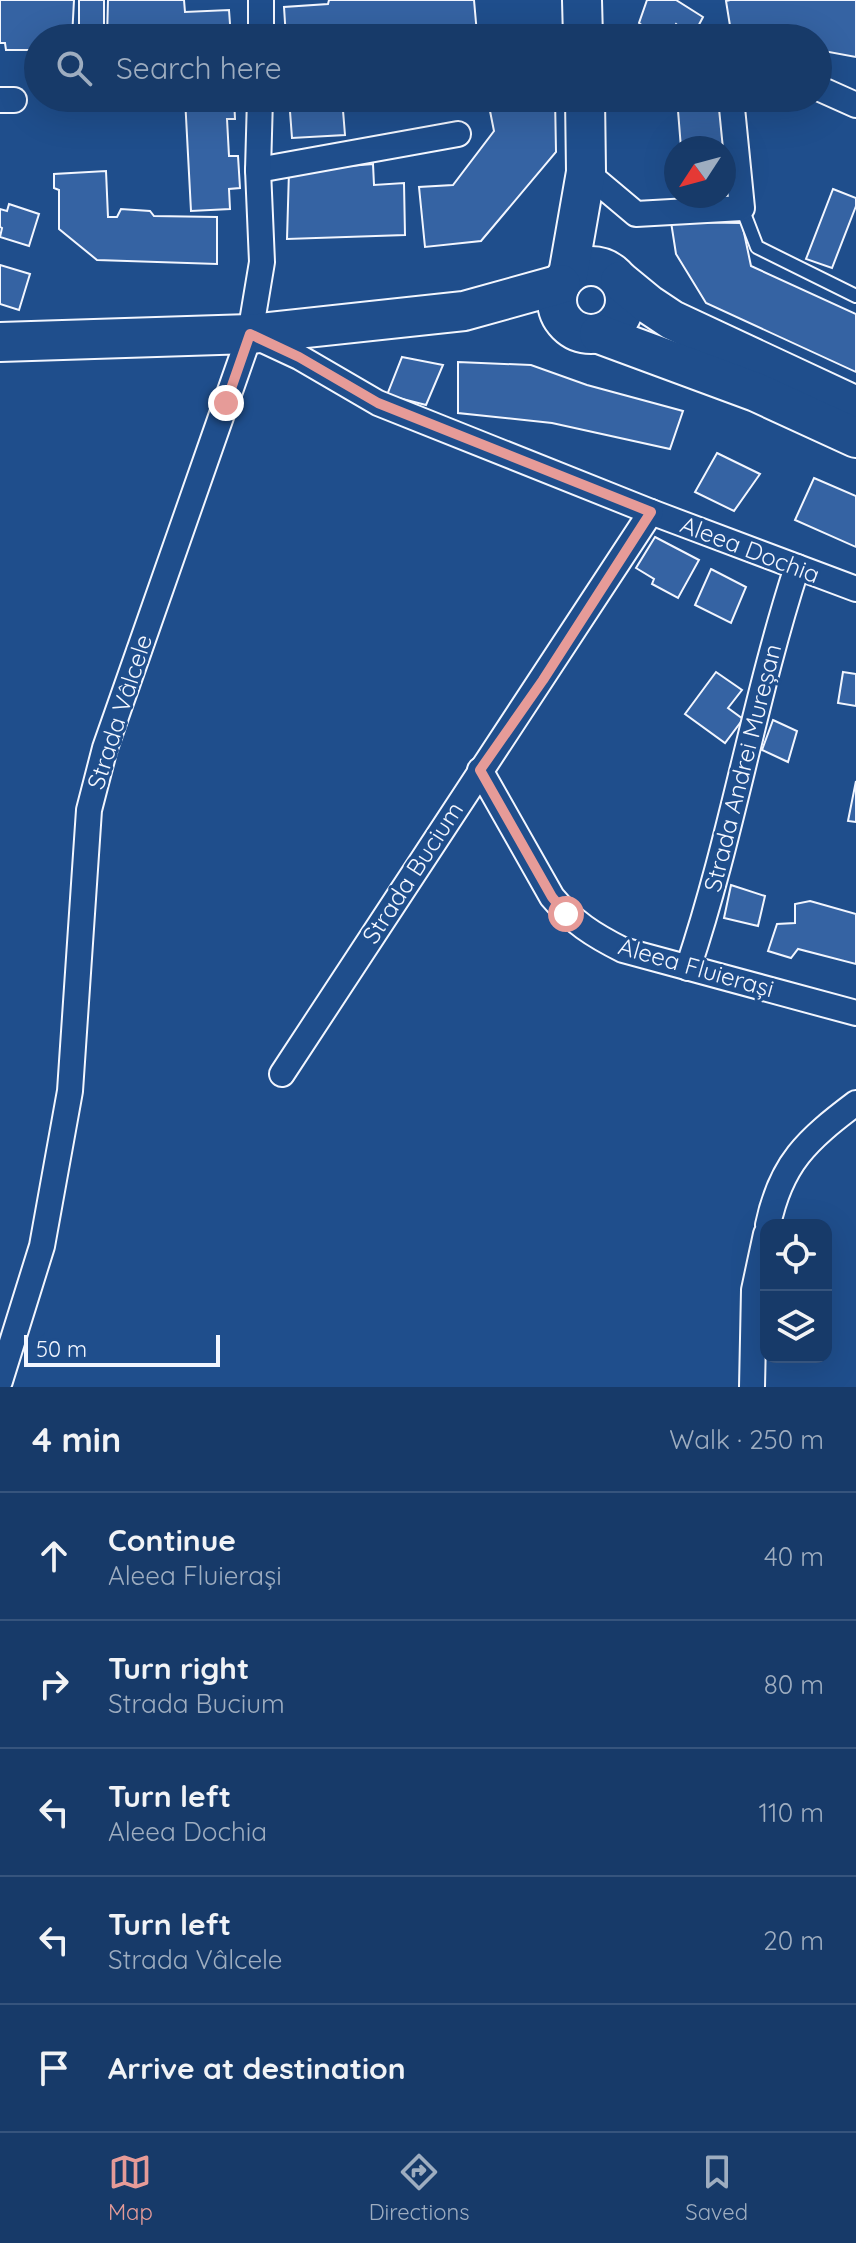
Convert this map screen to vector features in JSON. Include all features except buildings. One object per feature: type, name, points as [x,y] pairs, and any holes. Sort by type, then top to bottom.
[{"type":"main road","points":[[582,0],[583,24]]},
{"type":"main road","points":[[585,112],[586,172],[564,280],[557,295],[561,317],[583,330],[756,392],[856,438]]},
{"type":"main road","points":[[464,311],[583,330],[609,330],[618,323],[624,313],[624,291],[615,276],[586,172]]},
{"type":"main road","points":[[0,342],[250,334],[464,311],[564,280],[577,269],[589,266],[600,267],[615,276],[672,320],[856,406]]},
{"type":"street","points":[[261,0],[261,24]]},
{"type":"street","points":[[832,94],[856,105]]},
{"type":"street","name":"Strada Vâlcele","points":[[0,1381],[42,1246],[70,1091],[89,810],[105,748],[250,334],[262,262],[258,170],[260,112]]},
{"type":"street","points":[[586,172],[636,214],[742,208],[732,112]]},
{"type":"street","points":[[258,170],[458,134]]},
{"type":"street","name":"Aleea Dochia","points":[[250,334],[299,357],[378,403],[651,512],[856,589]]},
{"type":"street","name":"Strada Bucium","points":[[282,1074],[651,512]]},
{"type":"street","name":"Strada Andrei Mureșan","points":[[688,968],[709,905],[769,657],[797,567]]},
{"type":"street","name":"Aleea Fluierași","points":[[480,770],[552,897],[566,914],[592,935],[623,950],[856,1013]]},
{"type":"street","points":[[769,1219],[788,1167],[818,1132],[856,1103]]},
{"type":"street","points":[[752,1387],[754,1290],[760,1262]]},
{"type":"lane","points":[[742,208],[757,247],[856,296]]},
{"type":"route","points":[[226,403],[250,334],[299,357],[378,403],[651,512],[543,680],[480,770],[552,897],[566,914]]}]
